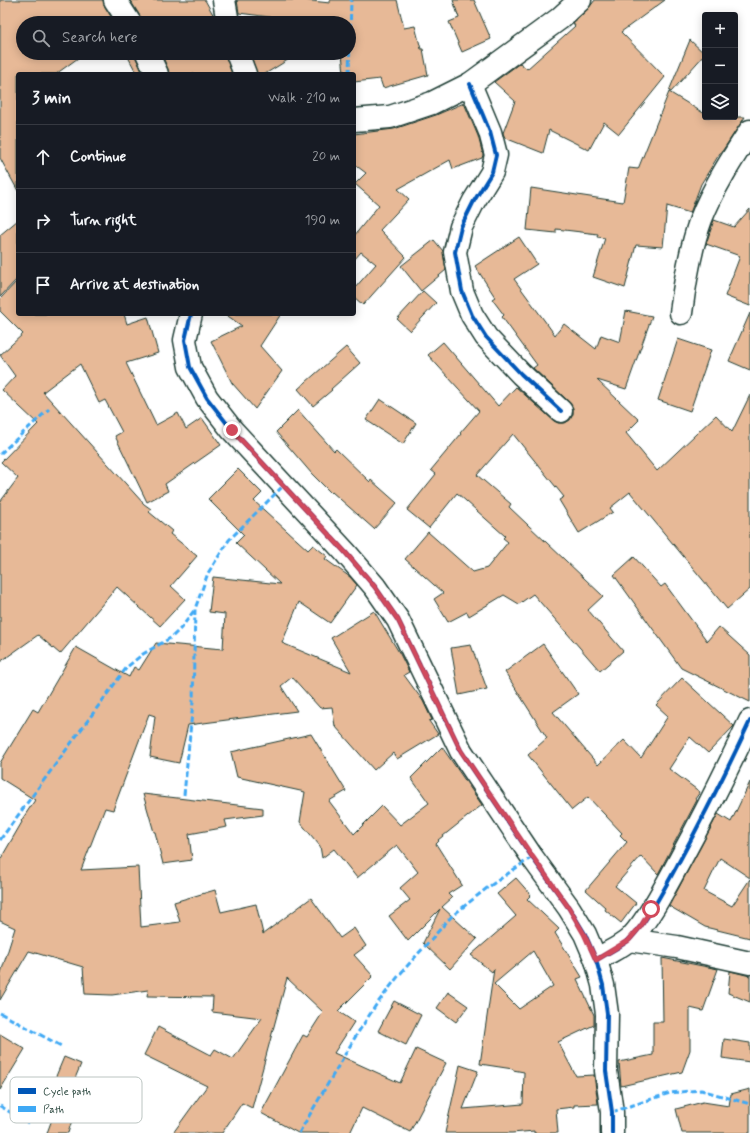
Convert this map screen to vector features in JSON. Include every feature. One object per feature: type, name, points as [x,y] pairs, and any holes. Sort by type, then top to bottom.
[{"type":"street","points":[[115,0],[125,16]]},
{"type":"street","points":[[224,0],[227,16]]},
{"type":"street","points":[[356,120],[390,117],[432,103],[470,84],[559,19],[580,0]]},
{"type":"street","points":[[150,60],[156,72]]},
{"type":"street","points":[[240,60],[244,72]]},
{"type":"street","points":[[470,84],[490,132],[496,156],[492,172],[474,201],[461,228],[455,252],[462,290],[472,316],[486,337],[521,374],[561,411]]},
{"type":"street","points":[[681,312],[686,278],[701,220],[713,192],[747,141]]},
{"type":"street","points":[[191,316],[185,340],[190,367],[207,398],[232,430],[345,552],[375,587],[398,620],[461,751],[569,908],[584,934],[596,960],[603,985],[607,1014],[606,1071],[612,1112],[612,1133]]},
{"type":"street","points":[[596,960],[629,940],[641,926],[669,880],[710,804],[750,721]]},
{"type":"street","points":[[629,940],[677,947],[750,963]]},
{"type":"building","points":[[0,0],[103,0],[105,7],[111,16],[16,16],[16,60],[75,60],[59,72],[16,72],[16,187],[0,158]]},
{"type":"building","points":[[130,0],[205,0],[214,16],[140,16]]},
{"type":"building","points":[[237,0],[302,0],[330,3],[330,0],[397,0],[404,28],[415,26],[421,49],[423,49],[428,75],[383,88],[380,79],[356,82],[356,72],[344,72],[343,60],[356,60],[356,16],[262,16],[239,13]]},
{"type":"building","points":[[453,0],[474,0],[491,39],[462,52],[449,22],[459,18]]},
{"type":"building","points":[[595,0],[665,0],[621,32],[665,77],[619,134],[604,122],[589,150],[549,130],[543,153],[505,138],[503,133],[515,101],[494,82],[520,63],[527,69],[575,26],[573,23]]},
{"type":"building","points":[[690,40],[702,51],[702,57],[671,92],[669,91]]},
{"type":"building","points":[[130,60],[137,60],[142,72],[136,72]]},
{"type":"building","points":[[164,60],[227,60],[231,72],[169,72]]},
{"type":"building","points":[[252,60],[288,60],[268,72],[256,72]]},
{"type":"building","points":[[669,92],[702,112],[702,120],[738,120],[738,117],[745,117],[701,184],[690,213],[667,206],[663,247],[636,245],[625,288],[593,277],[605,238],[597,237],[598,234],[556,229],[556,233],[527,230],[531,188],[623,202],[629,168],[638,169]]},
{"type":"building","points":[[464,103],[478,136],[483,155],[482,158],[453,169],[450,160],[398,189],[409,199],[380,230],[406,257],[363,305],[356,299],[356,287],[376,264],[361,252],[356,258],[356,234],[379,205],[356,185],[356,183],[366,173],[356,166],[356,134],[394,129],[436,115]]},
{"type":"building","points":[[750,209],[750,306],[725,296],[740,256],[706,244],[714,220],[734,227]]},
{"type":"building","points":[[16,222],[16,280],[0,297],[0,235]]},
{"type":"building","points":[[519,237],[537,264],[514,279],[555,335],[564,324],[596,349],[601,335],[620,342],[626,311],[652,316],[626,389],[597,380],[639,420],[626,433],[657,471],[716,415],[732,432],[750,395],[750,589],[727,609],[630,492],[610,508],[613,512],[579,533],[559,500],[564,497],[513,434],[477,475],[511,504],[509,507],[603,596],[588,610],[623,651],[600,671],[533,594],[519,604],[504,595],[469,616],[467,612],[448,622],[434,599],[443,593],[405,559],[428,532],[473,572],[487,568],[508,542],[503,538],[505,536],[457,493],[429,528],[407,510],[436,474],[431,470],[479,411],[428,355],[443,342],[498,406],[516,387],[558,423],[565,423],[570,420],[573,414],[573,408],[569,402],[533,368],[537,365],[502,317],[504,315],[492,299],[495,297],[475,266]]},
{"type":"building","points":[[434,240],[443,251],[446,270],[421,291],[401,266]]},
{"type":"building","points":[[16,282],[16,316],[125,316],[127,324],[148,317],[158,353],[126,363],[156,425],[178,413],[186,429],[202,418],[221,445],[165,484],[168,491],[147,502],[115,436],[122,432],[105,400],[99,403],[80,364],[43,392],[144,504],[151,509],[149,512],[172,531],[170,534],[197,556],[171,586],[185,599],[160,626],[117,587],[60,654],[38,635],[0,662],[0,502],[18,478],[1,462],[38,424],[2,390],[15,376],[0,355],[23,334],[0,311],[0,299]]},
{"type":"building","points":[[423,291],[436,303],[410,331],[397,319]]},
{"type":"building","points":[[750,313],[750,370],[729,361]]},
{"type":"building","points":[[228,316],[280,316],[260,346],[282,371],[255,409],[232,383],[211,341],[242,326]]},
{"type":"building","points":[[678,339],[711,350],[690,411],[658,400]]},
{"type":"building","points":[[346,347],[360,363],[313,406],[298,389]]},
{"type":"building","points":[[380,399],[416,423],[403,444],[366,420]]},
{"type":"building","points":[[298,410],[334,451],[336,449],[370,482],[371,480],[397,503],[374,529],[332,492],[331,493],[312,474],[276,432]]},
{"type":"building","points":[[238,469],[262,493],[254,501],[308,550],[313,545],[327,556],[325,559],[350,577],[357,585],[330,623],[299,602],[282,643],[351,672],[331,638],[374,611],[400,654],[409,672],[404,675],[423,701],[432,720],[429,721],[438,734],[397,759],[393,753],[374,770],[335,726],[332,707],[320,708],[292,677],[281,686],[297,711],[188,725],[179,763],[150,757],[155,716],[149,714],[113,810],[105,808],[81,870],[138,867],[141,927],[180,922],[174,902],[215,890],[221,912],[256,904],[263,934],[311,898],[340,938],[354,928],[366,946],[354,955],[373,976],[338,1011],[354,1022],[334,1053],[400,1083],[416,1049],[446,1063],[410,1132],[362,1108],[350,1133],[298,1133],[261,1113],[303,1035],[307,1037],[323,1012],[287,978],[252,1108],[242,1103],[222,1133],[173,1133],[207,1086],[144,1055],[158,1027],[211,1055],[215,1049],[233,1059],[262,1018],[212,1012],[213,997],[147,996],[148,990],[112,995],[85,994],[83,967],[29,951],[0,1000],[0,976],[15,928],[0,921],[0,860],[22,822],[21,821],[35,800],[0,778],[0,763],[33,709],[38,712],[76,647],[129,677],[134,667],[139,670],[156,643],[223,649],[225,614],[209,612],[213,577],[280,584],[236,543],[244,535],[208,499]]},
{"type":"building","points":[[634,557],[661,587],[665,584],[707,641],[719,627],[750,655],[750,702],[681,668],[614,575]]},
{"type":"building","points":[[543,644],[578,694],[553,712],[598,765],[624,740],[641,758],[668,716],[656,705],[682,678],[734,726],[708,753],[690,737],[669,769],[700,792],[695,799],[697,800],[658,874],[641,856],[615,886],[636,903],[621,923],[605,910],[606,908],[586,890],[627,842],[620,835],[622,833],[588,797],[572,810],[528,755],[547,738],[505,672]]},
{"type":"building","points":[[471,645],[487,689],[459,695],[451,648]]},
{"type":"building","points":[[311,734],[346,791],[329,801],[354,834],[382,806],[400,825],[429,803],[411,778],[442,747],[482,805],[438,840],[439,841],[436,844],[462,885],[448,894],[452,898],[442,907],[477,939],[450,969],[423,943],[440,909],[408,941],[389,916],[410,900],[400,888],[418,872],[397,845],[357,878],[334,849],[322,858],[320,846],[300,822],[305,792],[237,777],[231,752]]},
{"type":"building","points":[[750,782],[750,878],[720,858],[704,891],[732,906],[750,879],[750,938],[705,927],[669,906],[718,814],[731,822]]},
{"type":"building","points":[[143,794],[263,808],[263,815],[225,820],[227,827],[189,834],[192,860],[163,864]]},
{"type":"building","points":[[516,878],[531,895],[527,899],[559,929],[555,933],[582,977],[577,979],[594,1015],[594,1025],[558,1042],[576,1076],[594,1075],[598,1104],[574,1105],[574,1107],[556,1109],[558,1133],[534,1133],[534,1131],[512,1133],[445,1133],[460,1065],[478,1071],[463,1109],[523,1104],[524,1072],[480,1064],[494,969],[492,972],[471,955],[516,916],[497,894]],"holes":[[[533,951],[553,986],[519,1009],[494,984]]]},
{"type":"building","points":[[662,958],[718,969],[703,1011],[690,1008],[690,1050],[682,1072],[621,1086],[619,1062],[653,1055],[653,1022],[663,1022]]},
{"type":"building","points":[[730,971],[750,976],[750,1002],[728,993]]},
{"type":"building","points":[[448,992],[468,1006],[456,1022],[437,1008]]},
{"type":"building","points":[[394,1001],[421,1015],[406,1045],[378,1031]]},
{"type":"building","points":[[0,1034],[25,1049],[0,1090]]},
{"type":"building","points":[[724,1039],[750,1043],[750,1062],[722,1058]]},
{"type":"building","points":[[64,1057],[81,1064],[76,1077],[56,1077]]},
{"type":"building","points":[[750,1089],[750,1133],[682,1133],[676,1109],[703,1102],[729,1106],[731,1094]]},
{"type":"building","points":[[51,1123],[71,1123],[68,1133],[47,1133]]},
{"type":"marked path","points":[[351,0],[351,16]]},
{"type":"marked path","points":[[349,60],[349,72]]},
{"type":"marked path","points":[[0,454],[49,409]]},
{"type":"marked path","points":[[184,795],[193,702],[195,609],[208,573],[229,540],[283,486]]},
{"type":"marked path","points":[[0,840],[127,667],[143,654],[172,637],[182,627],[195,609]]},
{"type":"marked path","points":[[299,1133],[357,1034],[376,1005],[400,974],[452,916],[487,888],[532,857]]},
{"type":"marked path","points":[[0,1013],[63,1047]]},
{"type":"marked path","points":[[612,1112],[670,1093],[701,1090],[750,1104]]},
{"type":"marked path","points":[[0,1106],[10,1112]]},
{"type":"cycle path","points":[[470,84],[490,132],[496,155],[492,172],[474,201],[461,227],[455,252],[462,291],[472,315],[486,337],[521,374],[561,411]]},
{"type":"cycle path","points":[[191,316],[185,340],[190,367],[207,398],[232,430],[345,552],[375,587],[398,620],[461,751],[532,857],[569,908],[585,934],[596,960],[603,985],[607,1014],[606,1071],[612,1112],[612,1133]]},
{"type":"cycle path","points":[[596,960],[630,939],[651,912],[725,774],[750,721]]},
{"type":"route","points":[[232,430],[345,552],[375,587],[398,620],[461,751],[569,908],[584,934],[596,960],[629,940],[641,926],[651,909]]}]
